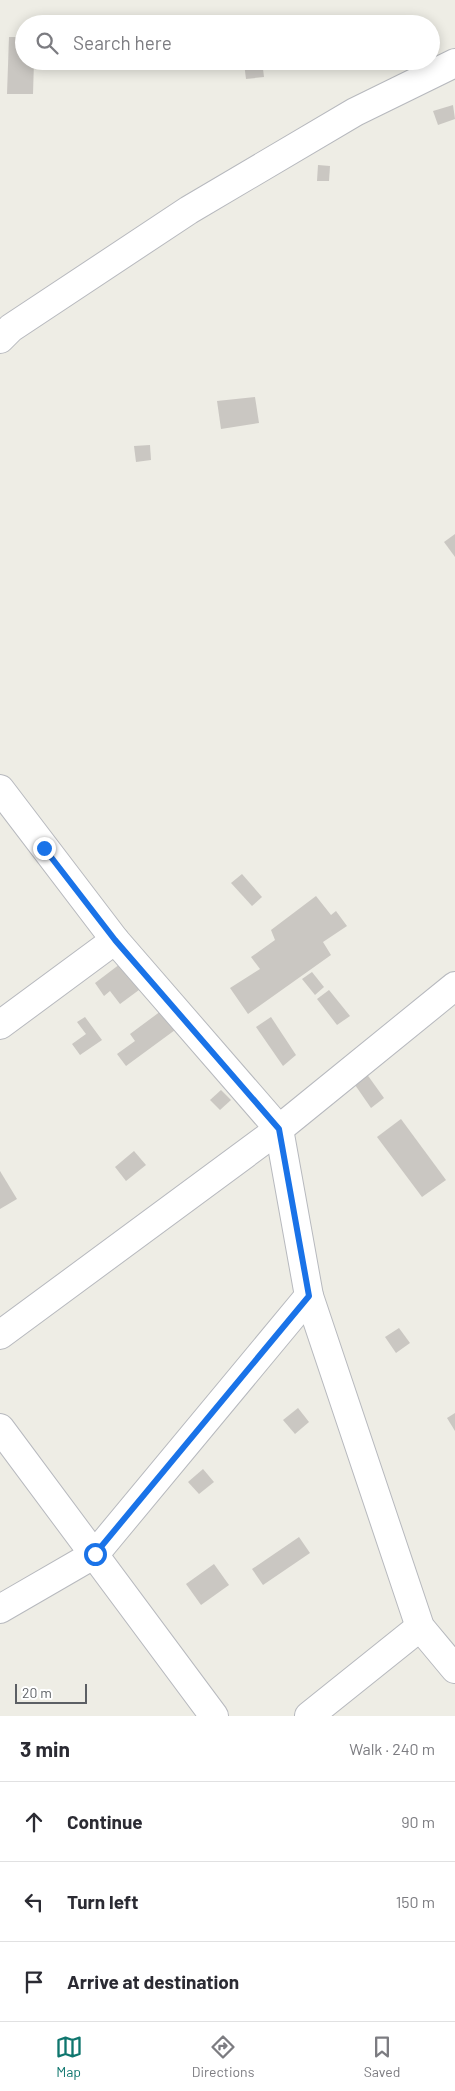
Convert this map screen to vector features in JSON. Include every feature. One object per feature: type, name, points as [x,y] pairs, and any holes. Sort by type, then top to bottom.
[{"type":"street","points":[[0,339],[11,328],[189,210],[355,112],[455,63]]},
{"type":"street","points":[[0,789],[115,940],[279,1129],[309,1296],[420,1627],[455,1669]]},
{"type":"street","points":[[0,1025],[115,940]]},
{"type":"street","points":[[0,1335],[279,1129],[455,986]]},
{"type":"street","points":[[0,1609],[95,1554],[309,1296]]},
{"type":"street","points":[[0,1428],[214,1716]]},
{"type":"street","points":[[309,1716],[420,1627]]},
{"type":"building","points":[[9,37],[15,37],[15,70],[34,70],[33,94],[7,94]]},
{"type":"building","points":[[245,70],[263,70],[264,77],[246,79]]},
{"type":"building","points":[[453,105],[455,119],[438,125],[433,111]]},
{"type":"building","points":[[318,165],[330,166],[329,181],[317,181]]},
{"type":"building","points":[[255,397],[259,423],[221,429],[217,401]]},
{"type":"building","points":[[150,445],[151,460],[136,462],[134,446]]},
{"type":"building","points":[[455,534],[455,557],[444,542]]},
{"type":"building","points":[[242,874],[262,897],[252,906],[231,883]]},
{"type":"building","points":[[316,896],[331,915],[336,911],[347,926],[323,942],[331,955],[248,1014],[230,988],[260,969],[251,957],[275,940],[271,930]]},
{"type":"building","points":[[124,961],[143,987],[120,1004],[110,991],[104,996],[95,983]]},
{"type":"building","points":[[312,972],[324,987],[315,995],[302,979]]},
{"type":"building","points":[[329,990],[350,1016],[337,1025],[317,999]]},
{"type":"building","points":[[161,1011],[175,1030],[126,1066],[117,1054],[135,1041],[130,1034]]},
{"type":"building","points":[[85,1017],[102,1040],[80,1055],[72,1044],[86,1034],[77,1022]]},
{"type":"building","points":[[271,1017],[296,1055],[283,1066],[256,1027]]},
{"type":"building","points":[[366,1073],[384,1098],[371,1108],[353,1082]]},
{"type":"building","points":[[221,1090],[231,1100],[220,1110],[210,1100]]},
{"type":"building","points":[[401,1119],[446,1180],[422,1197],[377,1137]]},
{"type":"building","points":[[134,1151],[146,1165],[126,1181],[115,1167]]},
{"type":"building","points":[[0,1171],[17,1199],[0,1209]]},
{"type":"building","points":[[399,1328],[410,1343],[396,1353],[385,1337]]},
{"type":"building","points":[[298,1408],[309,1422],[295,1434],[283,1420]]},
{"type":"building","points":[[455,1413],[455,1431],[447,1418]]},
{"type":"building","points":[[203,1469],[214,1482],[199,1494],[188,1482]]},
{"type":"building","points":[[299,1537],[310,1553],[263,1585],[252,1569]]},
{"type":"building","points":[[214,1564],[229,1585],[201,1605],[186,1584]]},
{"type":"route","points":[[44,848],[115,940],[279,1129],[309,1296],[95,1554]]}]
